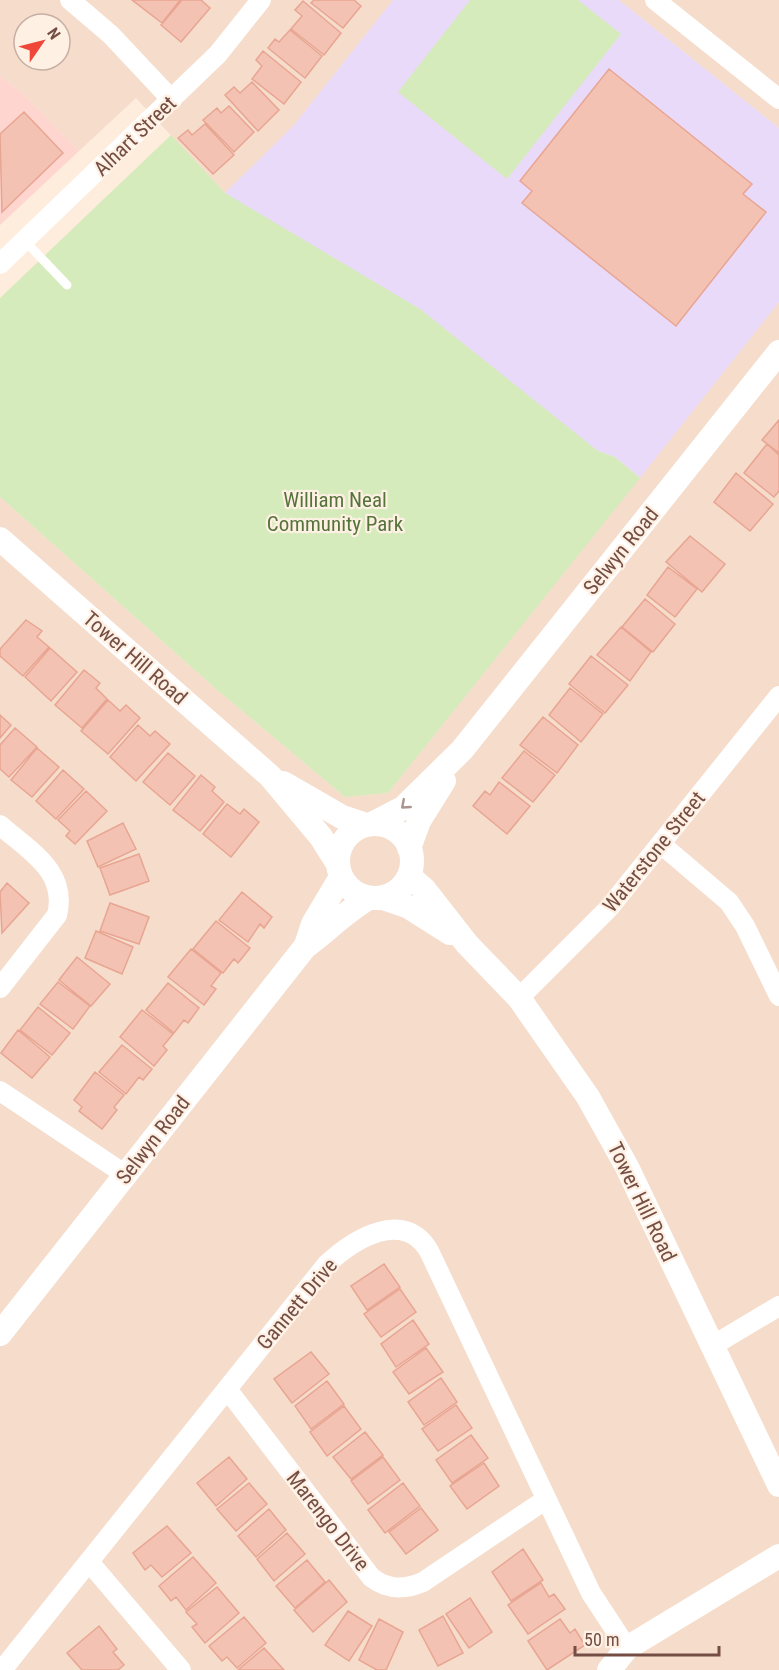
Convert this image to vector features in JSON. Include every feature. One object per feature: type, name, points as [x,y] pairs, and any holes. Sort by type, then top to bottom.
[{"type":"street","points":[[69,0],[111,35],[172,100]]},
{"type":"street","name":"Alhart Street","points":[[0,264],[218,54],[261,0]]},
{"type":"street","points":[[655,0],[779,99]]},
{"type":"street","name":"Selwyn Road","points":[[369,825],[403,808],[462,750],[779,352]]},
{"type":"street","name":"Tower Hill Road","points":[[0,539],[270,776],[321,837],[339,870]]},
{"type":"street","name":"Waterstone Street","points":[[519,998],[609,908],[662,845],[779,696]]},
{"type":"street","name":"Selwyn Road","points":[[409,848],[419,821],[462,750]]},
{"type":"street","name":"Tower Hill Road","points":[[270,776],[342,818],[369,825]]},
{"type":"street","points":[[0,825],[52,871],[60,889],[60,902],[57,915],[0,988]]},
{"type":"street","points":[[369,825],[395,830],[409,848],[412,857],[409,876],[403,886],[376,898],[352,891],[339,870],[342,844],[348,835],[369,825]]},
{"type":"street","points":[[662,845],[729,902],[745,926],[779,996]]},
{"type":"street","name":"Selwyn Road","points":[[305,947],[313,924],[339,870]]},
{"type":"street","name":"Tower Hill Road","points":[[409,876],[424,889],[467,944],[519,998],[588,1097],[627,1167],[779,1485]]},
{"type":"street","name":"Selwyn Road","points":[[0,1334],[305,947],[347,911],[376,898]]},
{"type":"street","name":"Tower Hill Road","points":[[376,898],[409,907],[467,944]]},
{"type":"street","points":[[0,1091],[126,1175]]},
{"type":"street","name":"Gannett Drive","points":[[2,1670],[90,1563],[327,1264],[339,1254],[378,1232],[393,1228],[410,1233],[423,1241],[429,1251],[591,1593],[627,1648]]},
{"type":"street","points":[[711,1346],[779,1306]]},
{"type":"street","name":"Marengo Drive","points":[[227,1389],[371,1576],[380,1584],[408,1588],[423,1582],[545,1500]]},
{"type":"street","points":[[609,1670],[627,1648],[779,1556]]},
{"type":"street","points":[[90,1563],[181,1670]]},
{"type":"lane","points":[[25,241],[67,285]]},
{"type":"shaded area","points":[[0,0],[393,0],[294,125],[225,193],[136,98],[79,151],[23,94],[0,76]]},
{"type":"shaded area","points":[[393,0],[619,0],[779,128],[779,302],[640,478],[615,457],[598,451],[225,193],[294,125]]},
{"type":"shaded area","points":[[619,0],[779,0],[779,128],[663,35]]},
{"type":"shaded area","points":[[0,76],[23,94],[79,151],[0,225]]},
{"type":"shaded area","points":[[779,302],[779,1670],[0,1670],[0,497],[216,689],[345,797],[388,793]]},
{"type":"green space","points":[[470,0],[578,0],[621,34],[507,179],[398,92]]},
{"type":"green space","name":"William Neal Community Park","points":[[171,135],[225,193],[420,309],[598,451],[615,457],[640,478],[388,793],[345,797],[216,689],[0,497],[0,298]]},
{"type":"building","points":[[132,0],[180,0],[162,23]]},
{"type":"building","points":[[182,0],[201,0],[210,8],[181,42],[161,25]]},
{"type":"building","points":[[314,0],[354,0],[361,6],[343,28],[311,3]]},
{"type":"building","points":[[303,1],[341,33],[324,55],[291,29],[302,16],[295,10]]},
{"type":"building","points":[[290,30],[322,56],[305,78],[268,48],[275,39],[279,42]]},
{"type":"building","points":[[263,51],[301,82],[284,104],[252,79],[262,66],[256,60]]},
{"type":"building","points":[[609,69],[752,184],[743,194],[766,212],[676,326],[522,203],[532,191],[520,181]]},
{"type":"building","points":[[252,82],[279,110],[258,131],[225,95],[234,87],[240,93]]},
{"type":"building","points":[[229,106],[254,132],[234,152],[203,120],[217,108],[221,113]]},
{"type":"building","points":[[24,112],[63,153],[2,212],[0,134]]},
{"type":"building","points":[[205,124],[234,155],[213,174],[178,138],[188,130],[192,135]]},
{"type":"building","points":[[779,420],[779,453],[762,440]]},
{"type":"building","points":[[767,444],[779,455],[779,491],[774,497],[744,473]]},
{"type":"building","points":[[736,473],[773,504],[750,531],[714,502]]},
{"type":"building","points":[[690,536],[725,564],[702,592],[666,562]]},
{"type":"building","points":[[668,567],[697,589],[675,617],[647,595]]},
{"type":"building","points":[[645,599],[675,624],[653,652],[622,627]]},
{"type":"building","points":[[26,620],[42,631],[37,637],[49,647],[23,676],[0,656],[0,649]]},
{"type":"building","points":[[621,627],[651,652],[630,681],[597,655]]},
{"type":"building","points":[[50,648],[77,672],[51,701],[25,677]]},
{"type":"building","points":[[591,656],[628,685],[605,713],[569,684]]},
{"type":"building","points":[[84,670],[100,683],[96,688],[107,699],[82,728],[55,705]]},
{"type":"building","points":[[570,688],[603,714],[581,742],[549,715]]},
{"type":"building","points":[[108,700],[120,711],[126,705],[140,718],[108,754],[81,731]]},
{"type":"building","points":[[0,715],[11,725],[0,738]]},
{"type":"building","points":[[543,717],[578,745],[557,773],[520,745]]},
{"type":"building","points":[[138,725],[150,736],[155,731],[170,744],[136,781],[110,757]]},
{"type":"building","points":[[15,728],[37,747],[9,777],[0,769],[0,745]]},
{"type":"building","points":[[37,748],[59,767],[32,797],[11,780]]},
{"type":"building","points":[[524,751],[555,775],[533,802],[502,778]]},
{"type":"building","points":[[168,753],[195,776],[170,805],[143,782]]},
{"type":"building","points":[[63,770],[84,789],[56,819],[36,801]]},
{"type":"building","points":[[201,775],[215,787],[212,791],[224,802],[200,831],[173,810]]},
{"type":"building","points":[[499,782],[530,806],[507,834],[473,806],[485,791],[490,795]]},
{"type":"building","points":[[86,791],[107,811],[75,844],[66,836],[70,831],[58,820]]},
{"type":"building","points":[[227,804],[240,814],[244,809],[259,822],[231,857],[203,834]]},
{"type":"building","points":[[123,823],[136,849],[98,867],[87,841]]},
{"type":"building","points":[[139,854],[149,881],[110,895],[100,868]]},
{"type":"building","points":[[7,883],[29,903],[2,933],[0,892]]},
{"type":"building","points":[[242,892],[272,917],[264,928],[260,924],[248,942],[219,920]]},
{"type":"building","points":[[110,903],[149,917],[139,944],[100,931]]},
{"type":"building","points":[[216,921],[250,948],[238,963],[234,959],[223,973],[193,949]]},
{"type":"building","points":[[96,931],[133,947],[122,974],[85,958]]},
{"type":"building","points":[[191,949],[221,973],[211,986],[216,989],[204,1005],[168,977]]},
{"type":"building","points":[[77,957],[110,984],[91,1006],[59,980]]},
{"type":"building","points":[[58,982],[90,1006],[73,1029],[40,1004]]},
{"type":"building","points":[[168,983],[199,1008],[188,1023],[184,1020],[174,1033],[146,1010]]},
{"type":"building","points":[[38,1007],[70,1033],[52,1055],[20,1030]]},
{"type":"building","points":[[142,1010],[173,1034],[163,1046],[167,1050],[154,1066],[120,1037]]},
{"type":"building","points":[[18,1030],[50,1057],[32,1078],[1,1053]]},
{"type":"building","points":[[122,1045],[152,1069],[143,1080],[139,1077],[126,1094],[99,1072]]},
{"type":"building","points":[[95,1072],[124,1095],[114,1107],[117,1110],[102,1129],[79,1111],[82,1107],[74,1100]]},
{"type":"building","points":[[384,1264],[400,1287],[367,1310],[351,1286]]},
{"type":"building","points":[[400,1289],[416,1312],[381,1337],[364,1314]]},
{"type":"building","points":[[413,1320],[429,1344],[396,1367],[381,1344]]},
{"type":"building","points":[[426,1348],[443,1372],[409,1394],[393,1372]]},
{"type":"building","points":[[311,1352],[329,1374],[292,1403],[274,1379]]},
{"type":"building","points":[[441,1378],[457,1402],[424,1425],[408,1402]]},
{"type":"building","points":[[327,1381],[344,1404],[311,1429],[295,1406]]},
{"type":"building","points":[[456,1405],[472,1428],[438,1451],[422,1429]]},
{"type":"building","points":[[344,1406],[361,1429],[327,1456],[310,1432]]},
{"type":"building","points":[[365,1432],[383,1455],[351,1479],[333,1457]]},
{"type":"building","points":[[471,1435],[488,1458],[452,1483],[436,1460]]},
{"type":"building","points":[[229,1457],[247,1479],[216,1506],[197,1483]]},
{"type":"building","points":[[383,1457],[400,1480],[368,1504],[351,1481]]},
{"type":"building","points":[[484,1463],[499,1486],[467,1509],[450,1486]]},
{"type":"building","points":[[249,1483],[267,1504],[236,1531],[217,1509]]},
{"type":"building","points":[[403,1483],[420,1506],[385,1533],[368,1510]]},
{"type":"building","points":[[421,1508],[438,1530],[406,1554],[389,1532]]},
{"type":"building","points":[[269,1509],[286,1530],[256,1557],[238,1536]]},
{"type":"building","points":[[167,1526],[191,1553],[162,1577],[151,1565],[145,1570],[133,1553]]},
{"type":"building","points":[[287,1533],[305,1554],[274,1581],[257,1559]]},
{"type":"building","points":[[523,1549],[543,1580],[511,1601],[492,1572]]},
{"type":"building","points":[[193,1557],[216,1583],[186,1610],[176,1597],[171,1601],[159,1586]]},
{"type":"building","points":[[307,1560],[325,1582],[295,1608],[276,1586]]},
{"type":"building","points":[[329,1580],[347,1602],[313,1632],[294,1610]]},
{"type":"building","points":[[541,1583],[549,1597],[554,1594],[565,1609],[528,1634],[508,1605]]},
{"type":"building","points":[[217,1587],[239,1613],[205,1643],[192,1627],[197,1624],[186,1612]]},
{"type":"building","points":[[470,1598],[492,1632],[469,1648],[446,1614]]},
{"type":"building","points":[[348,1611],[372,1626],[349,1661],[325,1645]]},
{"type":"building","points":[[443,1616],[463,1653],[438,1666],[419,1630]]},
{"type":"building","points":[[244,1617],[266,1643],[237,1668],[227,1657],[222,1661],[209,1646]]},
{"type":"building","points":[[379,1619],[403,1632],[386,1670],[377,1670],[359,1660]]},
{"type":"building","points":[[560,1619],[570,1633],[575,1629],[585,1645],[547,1670],[528,1641]]},
{"type":"building","points":[[99,1626],[117,1649],[113,1652],[124,1665],[118,1670],[82,1670],[67,1653]]},
{"type":"building","points":[[264,1648],[284,1670],[238,1670]]}]
